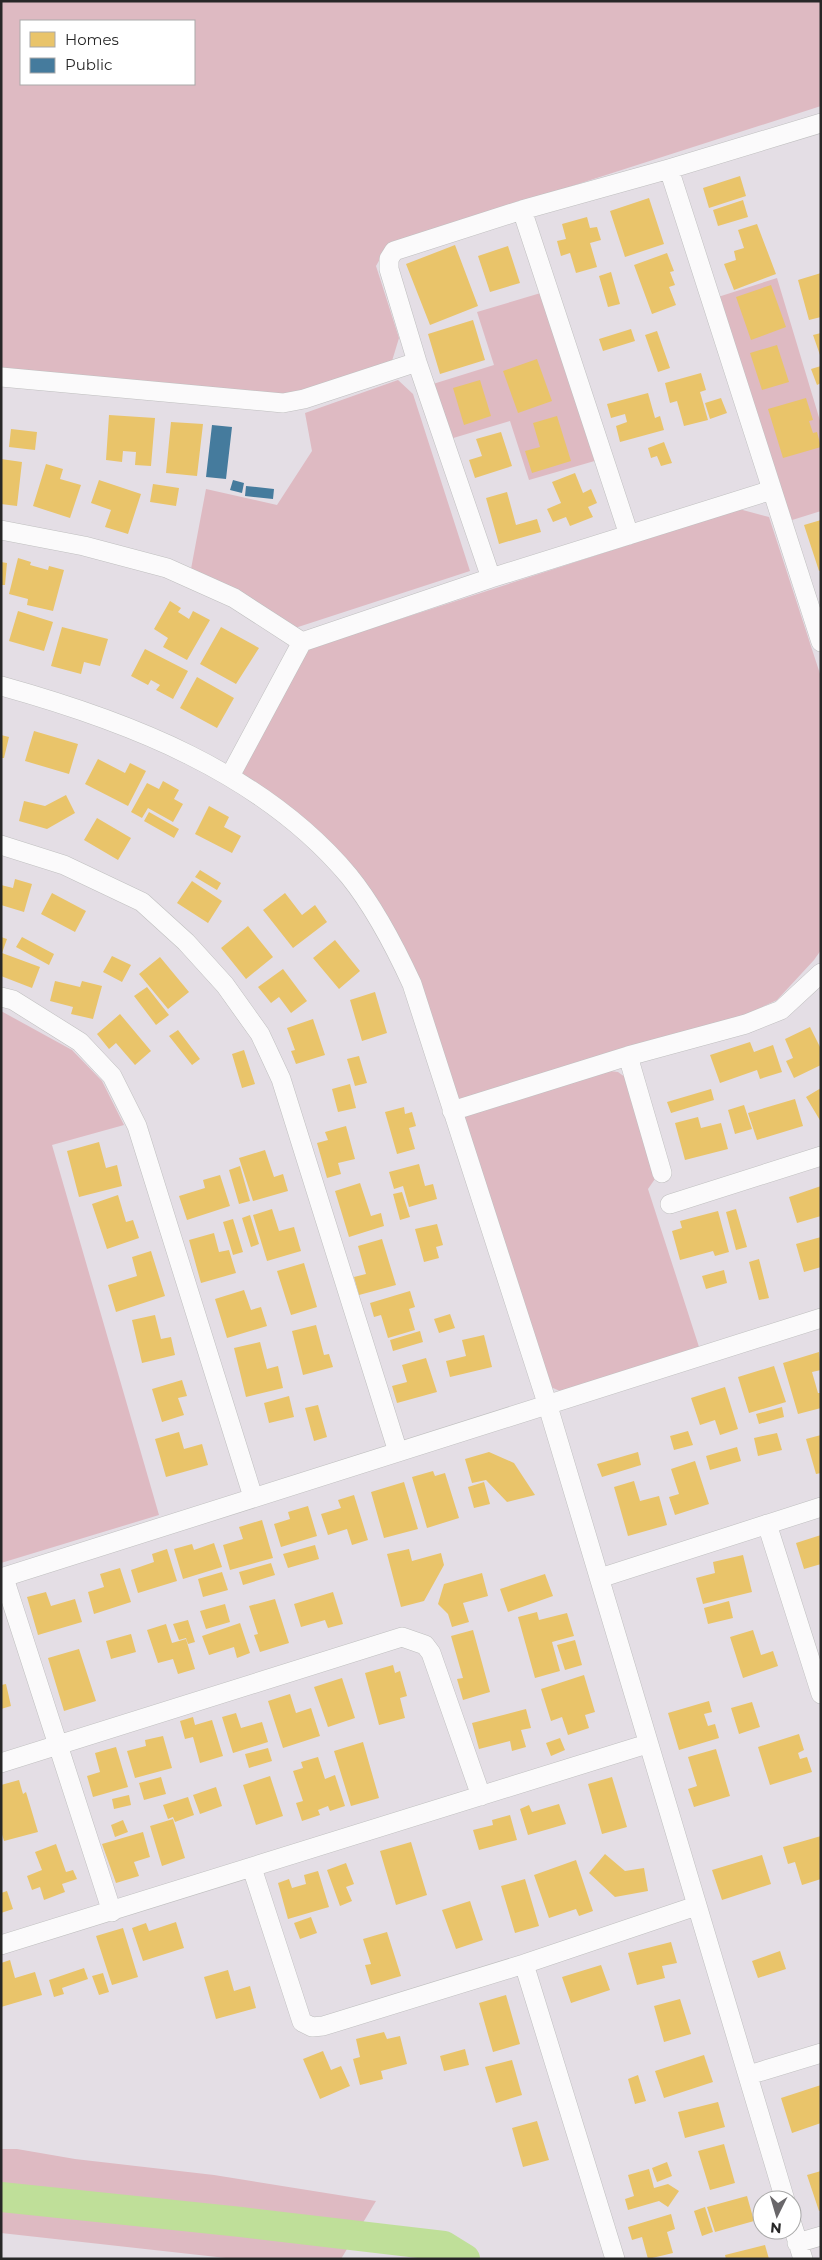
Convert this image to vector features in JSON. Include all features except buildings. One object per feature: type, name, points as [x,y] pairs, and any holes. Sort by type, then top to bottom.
[{"type":"street","points":[[491,578],[417,362],[389,269],[389,259],[394,251],[522,210],[820,127]]},
{"type":"street","points":[[669,169],[821,642]]},
{"type":"street","points":[[522,210],[629,535]]},
{"type":"street","points":[[1,377],[283,403],[304,399],[417,362]]},
{"type":"street","points":[[230,776],[302,642],[491,578],[772,490]]},
{"type":"street","points":[[1,530],[84,546],[167,568],[234,598],[302,642]]},
{"type":"street","points":[[1,686],[56,701],[114,722],[163,742],[230,776],[307,833],[349,876],[368,903],[398,953],[412,984],[547,1404],[600,1578],[647,1744],[782,2190]]},
{"type":"street","points":[[1,845],[64,865],[142,902],[186,942],[225,985],[260,1034],[281,1079],[398,1452]]},
{"type":"street","points":[[452,1111],[628,1056],[746,1024],[781,1010],[821,973]]},
{"type":"street","points":[[1,997],[12,1000],[80,1042],[112,1076],[137,1126],[253,1497]]},
{"type":"street","points":[[628,1056],[662,1173]]},
{"type":"street","points":[[670,1204],[821,1156]]},
{"type":"street","points":[[112,1912],[2,1578],[821,1318]]},
{"type":"street","points":[[600,1578],[821,1507]]},
{"type":"street","points":[[767,1524],[820,1690]]},
{"type":"street","points":[[1,1763],[402,1638],[425,1645],[431,1653],[481,1796]]},
{"type":"street","points":[[1,1945],[647,1744]]},
{"type":"street","points":[[252,1868],[302,2022],[312,2027],[323,2026],[524,1964],[696,1906]]},
{"type":"street","points":[[524,1964],[616,2259]]},
{"type":"street","points":[[748,2075],[821,2053]]},
{"type":"street","points":[[800,2251],[821,2236]]},
{"type":"shaded area","points":[[1,1],[821,1],[821,106],[388,245],[376,266],[399,338],[392,361],[294,393],[278,396],[1,370]]},
{"type":"shaded area","points":[[777,278],[821,424],[821,511],[789,521],[718,297]]},
{"type":"shaded area","points":[[544,292],[598,460],[529,480],[510,421],[450,439],[433,384],[494,365],[477,312]]},
{"type":"shaded area","points":[[398,380],[413,394],[470,571],[295,628],[210,577],[191,569],[206,489],[277,505],[312,451],[305,413]]},
{"type":"shaded area","points":[[739,509],[769,517],[821,677],[821,950],[777,1000],[741,1017],[456,1103],[352,873],[237,774],[305,650]]},
{"type":"shaded area","points":[[1,1011],[72,1050],[102,1081],[124,1125],[52,1145],[159,1515],[1,1563]]},
{"type":"shaded area","points":[[602,1070],[618,1072],[632,1082],[659,1173],[648,1189],[700,1350],[560,1391],[546,1385],[457,1115]]},
{"type":"shaded area","points":[[1,2149],[17,2149],[75,2159],[214,2175],[376,2201],[341,2259],[235,2259],[1,2233]]},
{"type":"waterway","points":[[1,2197],[241,2222],[444,2246],[465,2259]]}]
